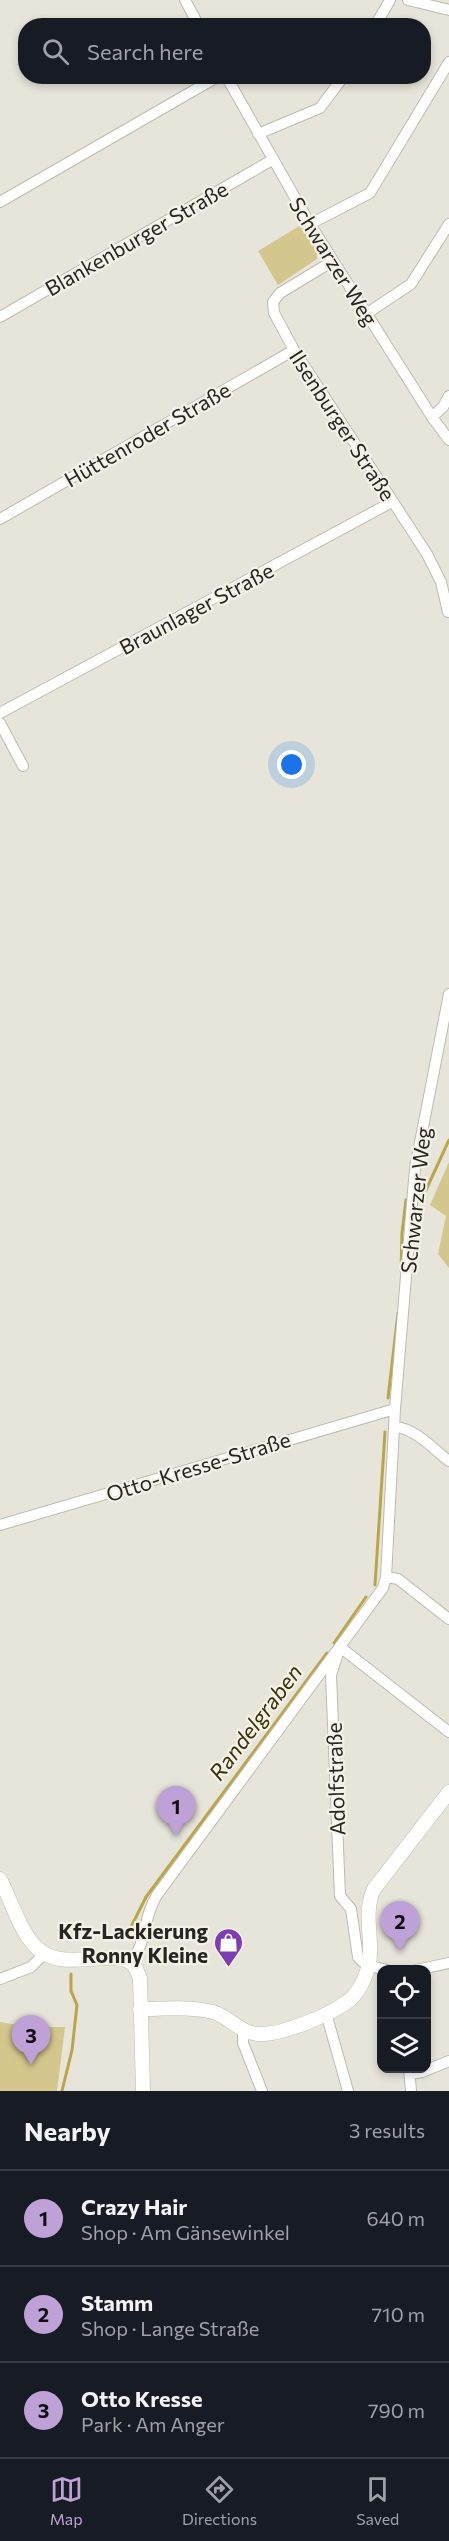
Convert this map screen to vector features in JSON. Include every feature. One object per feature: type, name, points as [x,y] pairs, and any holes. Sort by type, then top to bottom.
[{"type":"street","points":[[185,0],[195,18]]},
{"type":"street","points":[[380,18],[390,0]]},
{"type":"street","points":[[408,0],[449,10]]},
{"type":"street","points":[[310,224],[370,193],[449,62]]},
{"type":"street","points":[[0,202],[205,84]]},
{"type":"street","name":"Schwarzer Weg","points":[[230,84],[310,224],[432,417],[449,440]]},
{"type":"street","points":[[258,134],[320,108],[338,84]]},
{"type":"street","name":"Blankenburger Straße","points":[[0,316],[272,160]]},
{"type":"street","points":[[366,314],[411,284],[449,224]]},
{"type":"street","name":"Ilsenburger Straße","points":[[333,261],[280,293],[273,302],[274,313],[294,350],[432,564],[441,582],[448,612]]},
{"type":"street","name":"Hüttenroder Straße","points":[[0,519],[294,350]]},
{"type":"street","points":[[432,417],[443,407],[449,396]]},
{"type":"street","name":"Braunlager Straße","points":[[0,713],[392,502]]},
{"type":"street","points":[[0,723],[23,766]]},
{"type":"street","name":"Schwarzer Weg","points":[[386,1577],[395,1408],[414,1182],[449,994]]},
{"type":"street","name":"Otto-Kresse-Straße","points":[[0,1525],[395,1408]]},
{"type":"street","points":[[395,1427],[403,1427],[412,1432],[449,1461]]},
{"type":"street","points":[[131,1963],[142,1945],[147,1913],[157,1895],[377,1599],[386,1577],[398,1579],[449,1619]]},
{"type":"street","points":[[340,1647],[449,1732]]},
{"type":"street","name":"Adolfstraße","points":[[340,1647],[331,1675],[340,1896],[351,1909],[358,1957],[369,1966]]},
{"type":"street","points":[[140,2009],[213,2012],[243,2030],[261,2035],[326,2013],[353,1997],[369,1966],[372,1951],[369,1898],[378,1882],[449,1792]]},
{"type":"street","points":[[0,1879],[29,1939],[44,1954],[60,1959],[122,1959],[131,1963],[140,1978],[143,2091]]},
{"type":"street","points":[[351,1909],[368,1908]]},
{"type":"street","points":[[0,1979],[31,1967],[44,1954]]},
{"type":"street","points":[[431,1967],[449,1963]]},
{"type":"street","points":[[369,1966],[377,1968]]},
{"type":"street","points":[[326,2013],[348,2091]]},
{"type":"street","points":[[243,2030],[243,2043],[262,2091]]},
{"type":"street","points":[[431,2068],[449,2061]]},
{"type":"street","points":[[409,2073],[411,2091]]},
{"type":"shaded area","points":[[301,225],[317,251],[317,259],[278,285],[258,251]]},
{"type":"shaded area","points":[[449,1162],[449,1268],[438,1254],[446,1216],[430,1205]]},
{"type":"shaded area","points":[[0,2022],[30,2027],[65,2027],[57,2091],[0,2091]]},
{"type":"waterway","name":"Randelgraben","points":[[415,1196],[426,1190],[449,1140]]},
{"type":"waterway","name":"Randelgraben","points":[[401,1271],[402,1233],[406,1200],[409,1199]]},
{"type":"waterway","name":"Randelgraben","points":[[388,1398],[398,1313]]},
{"type":"waterway","name":"Randelgraben","points":[[375,1585],[385,1432]]},
{"type":"waterway","name":"Randelgraben","points":[[334,1643],[366,1597]]},
{"type":"waterway","name":"Randelgraben","points":[[130,1929],[146,1897],[327,1653]]},
{"type":"waterway","name":"Randelgraben","points":[[62,2091],[72,2050],[77,2005],[71,1991],[71,1974]]},
{"type":"place","name":"Crazy Hair","points":[[176,1836]]},
{"type":"place","name":"Stamm","points":[[400,1951]]},
{"type":"place","name":"Kfz-Lackierung Ronny Kleine","points":[[229,1968]]},
{"type":"place","name":"Otto Kresse","points":[[31,2065]]}]
